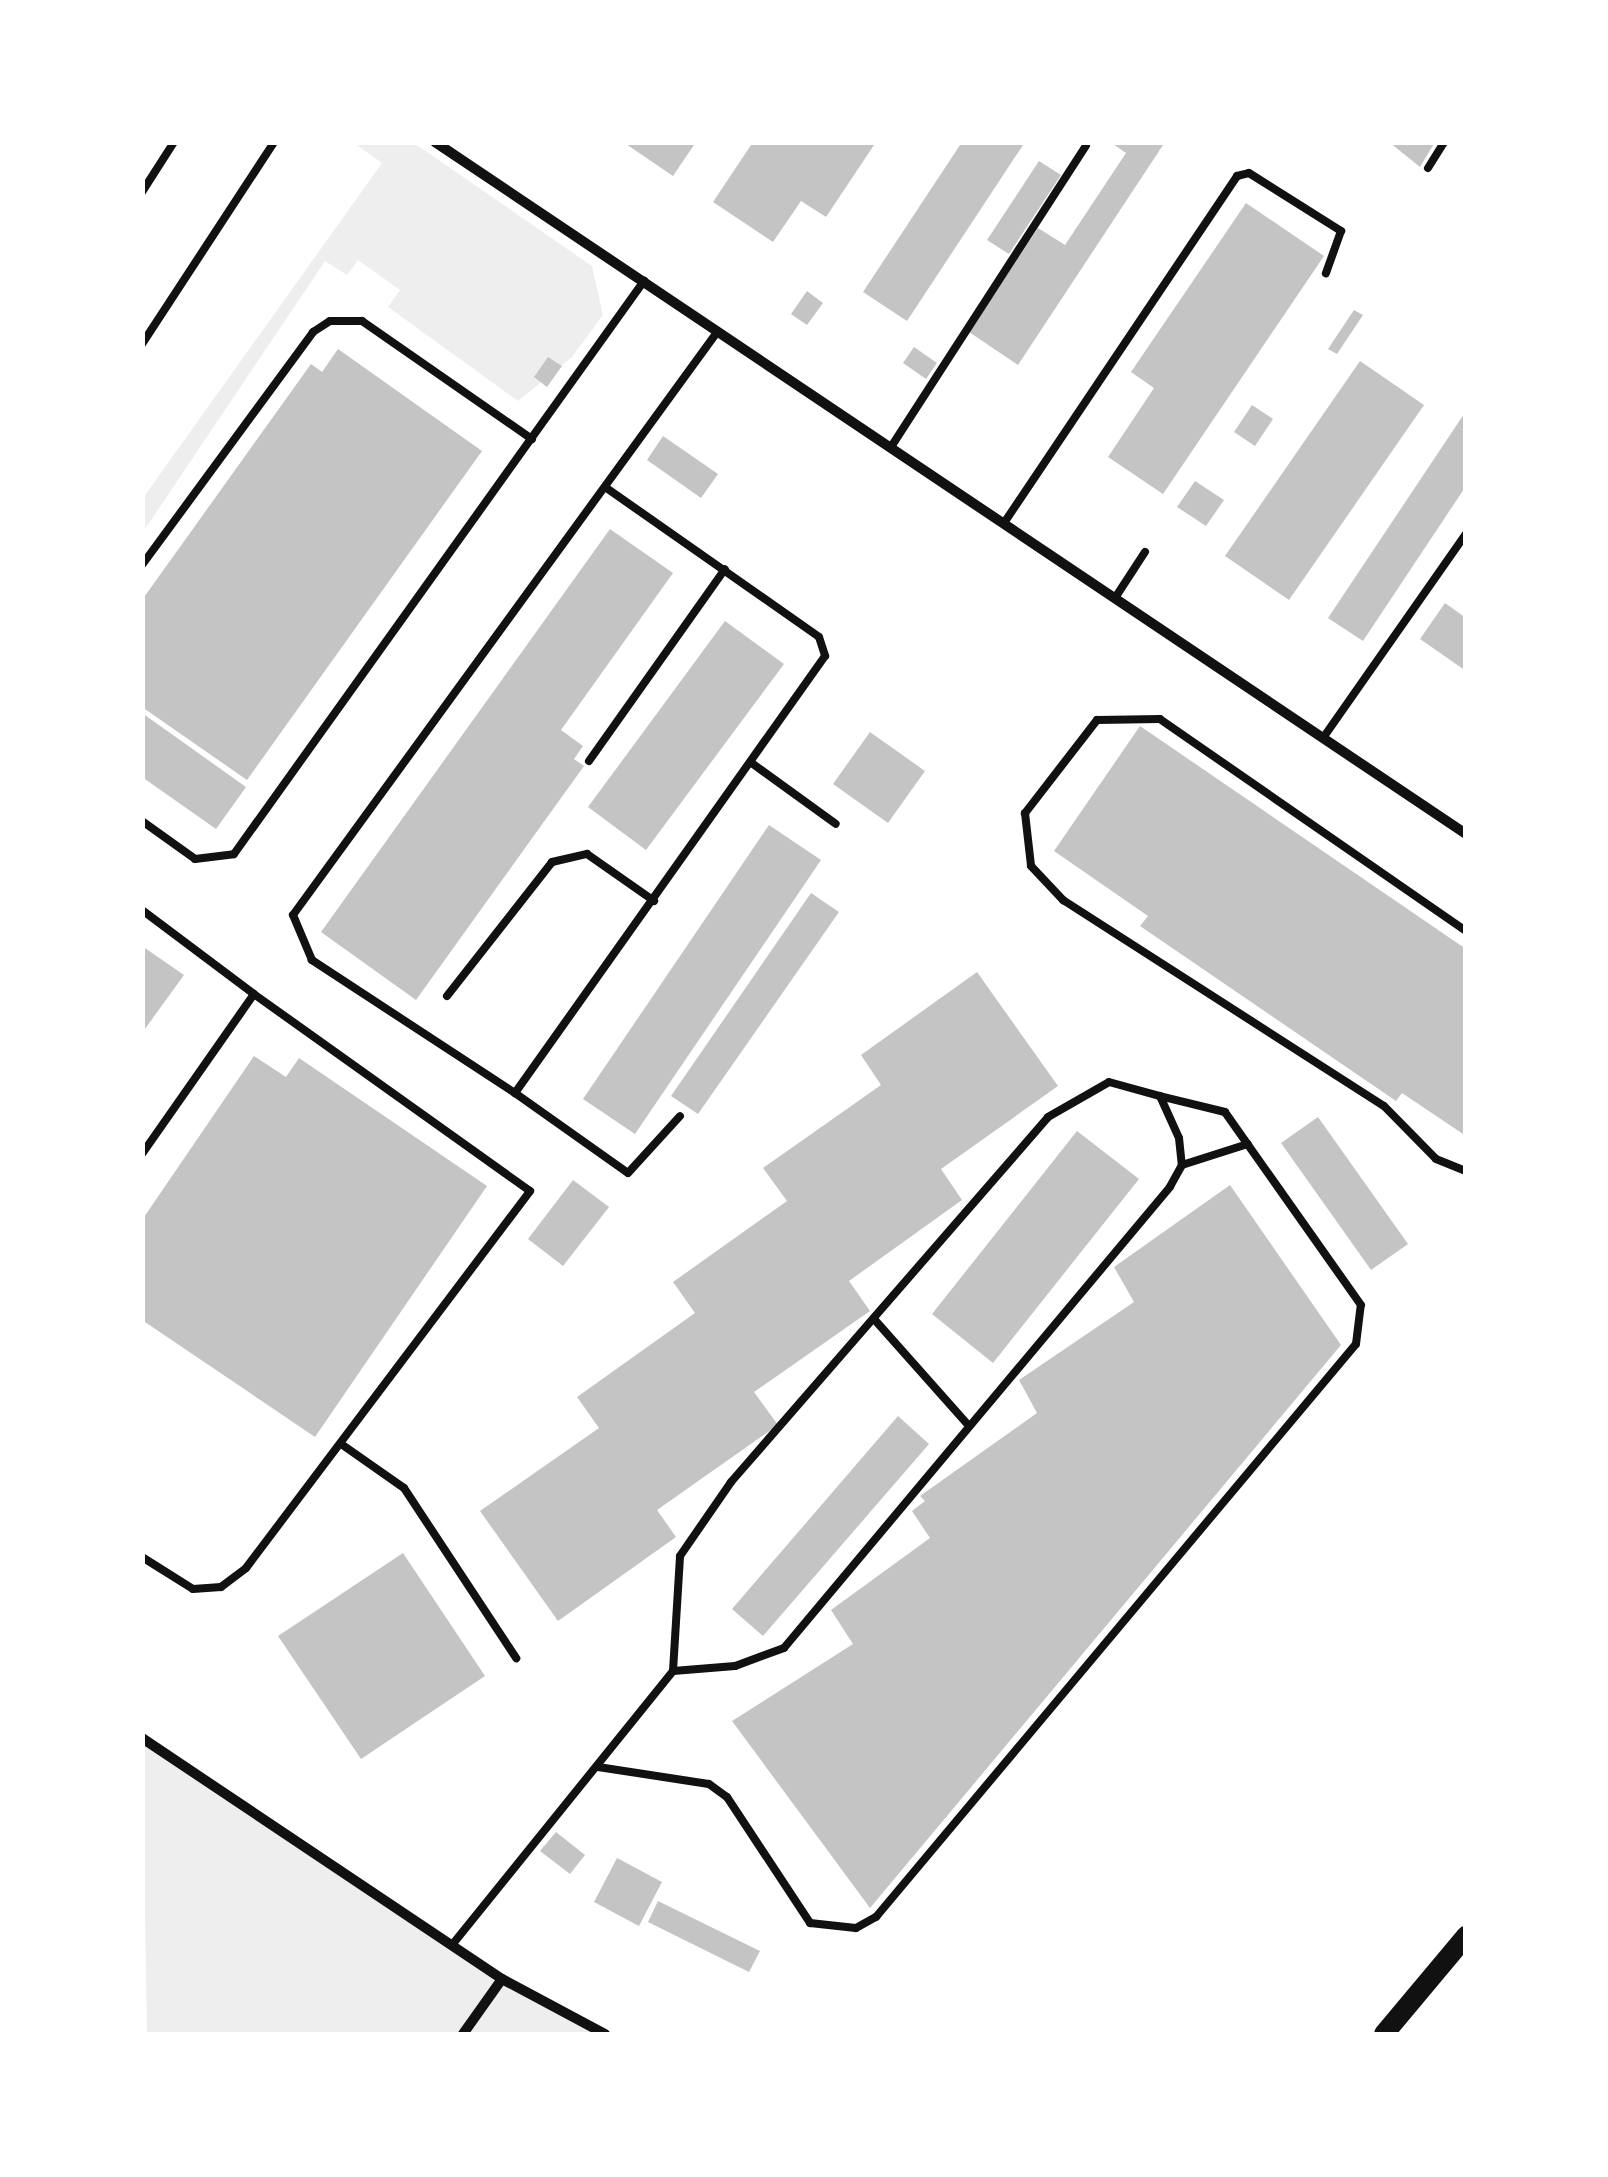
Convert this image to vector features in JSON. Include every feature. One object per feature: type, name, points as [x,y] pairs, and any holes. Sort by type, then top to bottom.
[{"type":"main road","points":[[1384,2034],[1466,1936]]},
{"type":"street","points":[[436,142],[1466,834]]},
{"type":"street","points":[[142,1738],[502,1979],[605,2034]]},
{"type":"street","points":[[463,2034],[502,1979]]},
{"type":"lane","points":[[142,192],[174,142]]},
{"type":"lane","points":[[142,344],[274,142]]},
{"type":"lane","points":[[1428,168],[1444,142]]},
{"type":"lane","points":[[891,447],[1086,145]]},
{"type":"lane","points":[[1004,523],[1237,176],[1249,173],[1342,231],[1326,273]]},
{"type":"lane","points":[[142,821],[195,859],[234,854],[644,281]]},
{"type":"lane","points":[[142,565],[312,332],[330,321],[362,321],[532,439]]},
{"type":"lane","points":[[680,1116],[628,1172],[312,960],[293,915],[718,331]]},
{"type":"lane","points":[[514,1094],[822,666],[824,646],[725,569],[605,487]]},
{"type":"lane","points":[[1322,738],[1466,534]]},
{"type":"lane","points":[[1114,598],[1145,552]]},
{"type":"lane","points":[[588,761],[725,569]]},
{"type":"lane","points":[[1466,931],[1160,718],[1097,720],[1025,812],[1030,866],[1063,900],[1384,1106],[1436,1159],[1466,1171]]},
{"type":"lane","points":[[752,764],[836,824]]},
{"type":"lane","points":[[447,996],[552,862],[588,854],[654,901]]},
{"type":"lane","points":[[142,910],[530,1191],[344,1446],[221,1587],[193,1589],[142,1557]]},
{"type":"lane","points":[[142,1154],[254,994]]},
{"type":"lane","points":[[452,1944],[673,1671],[672,1592],[688,1542],[1048,1117],[1108,1082],[1226,1112],[1360,1305],[1356,1344],[876,1917],[840,1930],[810,1923],[727,1797],[709,1784],[598,1768]]},
{"type":"lane","points":[[1160,1096],[1182,1165]]},
{"type":"lane","points":[[673,1671],[734,1666],[784,1648],[1182,1165],[1209,1149],[1248,1144]]},
{"type":"lane","points":[[874,1319],[969,1426]]},
{"type":"lane","points":[[344,1446],[404,1488],[516,1658]]},
{"type":"shaded area","points":[[354,143],[414,143],[592,266],[603,315],[572,357],[518,401],[388,307],[400,290],[358,260],[347,275],[325,261],[143,532],[143,498],[382,163]]},
{"type":"shaded area","points":[[142,1738],[502,1979],[605,2034],[147,2034]]},
{"type":"building","points":[[623,142],[696,142],[673,176]]},
{"type":"building","points":[[753,142],[876,142],[826,217],[801,201],[773,242],[713,202]]},
{"type":"building","points":[[962,142],[1025,142],[907,321],[863,292]]},
{"type":"building","points":[[1110,142],[1165,142],[1018,365],[969,332],[1038,228],[1065,245],[1126,153]]},
{"type":"building","points":[[1389,142],[1435,142],[1420,167]]},
{"type":"building","points":[[1039,161],[1061,175],[1009,254],[987,240]]},
{"type":"building","points":[[1246,203],[1324,256],[1163,494],[1108,457],[1154,388],[1131,372]]},
{"type":"building","points":[[807,291],[823,303],[807,325],[791,314]]},
{"type":"building","points":[[1354,310],[1363,315],[1337,354],[1328,349]]},
{"type":"building","points":[[914,347],[937,363],[926,379],[903,363]]},
{"type":"building","points":[[338,349],[482,451],[247,780],[142,707],[142,600],[311,364],[322,372]]},
{"type":"building","points":[[548,357],[562,366],[547,387],[534,377]]},
{"type":"building","points":[[1360,361],[1424,405],[1289,600],[1225,556]]},
{"type":"building","points":[[1252,405],[1273,419],[1255,446],[1234,432]]},
{"type":"building","points":[[1466,411],[1466,486],[1363,641],[1328,618]]},
{"type":"building","points":[[663,436],[718,474],[701,498],[647,460]]},
{"type":"building","points":[[1195,481],[1224,500],[1206,526],[1177,507]]},
{"type":"building","points":[[610,529],[673,573],[561,730],[583,746],[574,759],[584,766],[416,1000],[321,932]]},
{"type":"building","points":[[1445,603],[1466,618],[1466,671],[1420,639]]},
{"type":"building","points":[[725,621],[784,664],[646,850],[588,807]]},
{"type":"building","points":[[142,713],[246,787],[216,829],[142,777]]},
{"type":"building","points":[[1140,726],[1466,949],[1466,1136],[1402,1093],[1396,1101],[1140,926],[1148,916],[1054,851]]},
{"type":"building","points":[[870,732],[925,771],[888,823],[833,784]]},
{"type":"building","points":[[769,825],[821,860],[635,1134],[583,1099]]},
{"type":"building","points":[[811,893],[839,912],[698,1114],[671,1096]]},
{"type":"building","points":[[142,946],[184,975],[142,1033]]},
{"type":"building","points":[[977,972],[1058,1086],[941,1169],[962,1200],[849,1281],[870,1311],[754,1392],[778,1425],[657,1510],[676,1537],[558,1621],[480,1511],[599,1428],[577,1397],[695,1313],[673,1282],[787,1201],[763,1168],[881,1085],[861,1055]]},
{"type":"building","points":[[254,1056],[286,1077],[299,1058],[487,1186],[315,1437],[142,1320],[142,1220]]},
{"type":"building","points":[[1318,1117],[1408,1244],[1371,1270],[1281,1143]]},
{"type":"building","points":[[1077,1131],[1139,1179],[993,1363],[932,1314]]},
{"type":"building","points":[[573,1180],[609,1207],[563,1266],[528,1239]]},
{"type":"building","points":[[1230,1185],[1341,1345],[870,1908],[732,1721],[853,1644],[831,1610],[930,1538],[912,1511],[925,1501],[920,1496],[1037,1413],[1019,1380],[1134,1302],[1114,1267]]},
{"type":"building","points":[[898,1416],[929,1444],[763,1636],[732,1609]]},
{"type":"building","points":[[403,1553],[485,1676],[361,1759],[278,1636]]},
{"type":"building","points":[[556,1832],[585,1855],[570,1874],[540,1851]]},
{"type":"building","points":[[617,1858],[662,1882],[639,1926],[594,1902]]},
{"type":"building","points":[[658,1901],[760,1951],[749,1972],[648,1922]]}]
